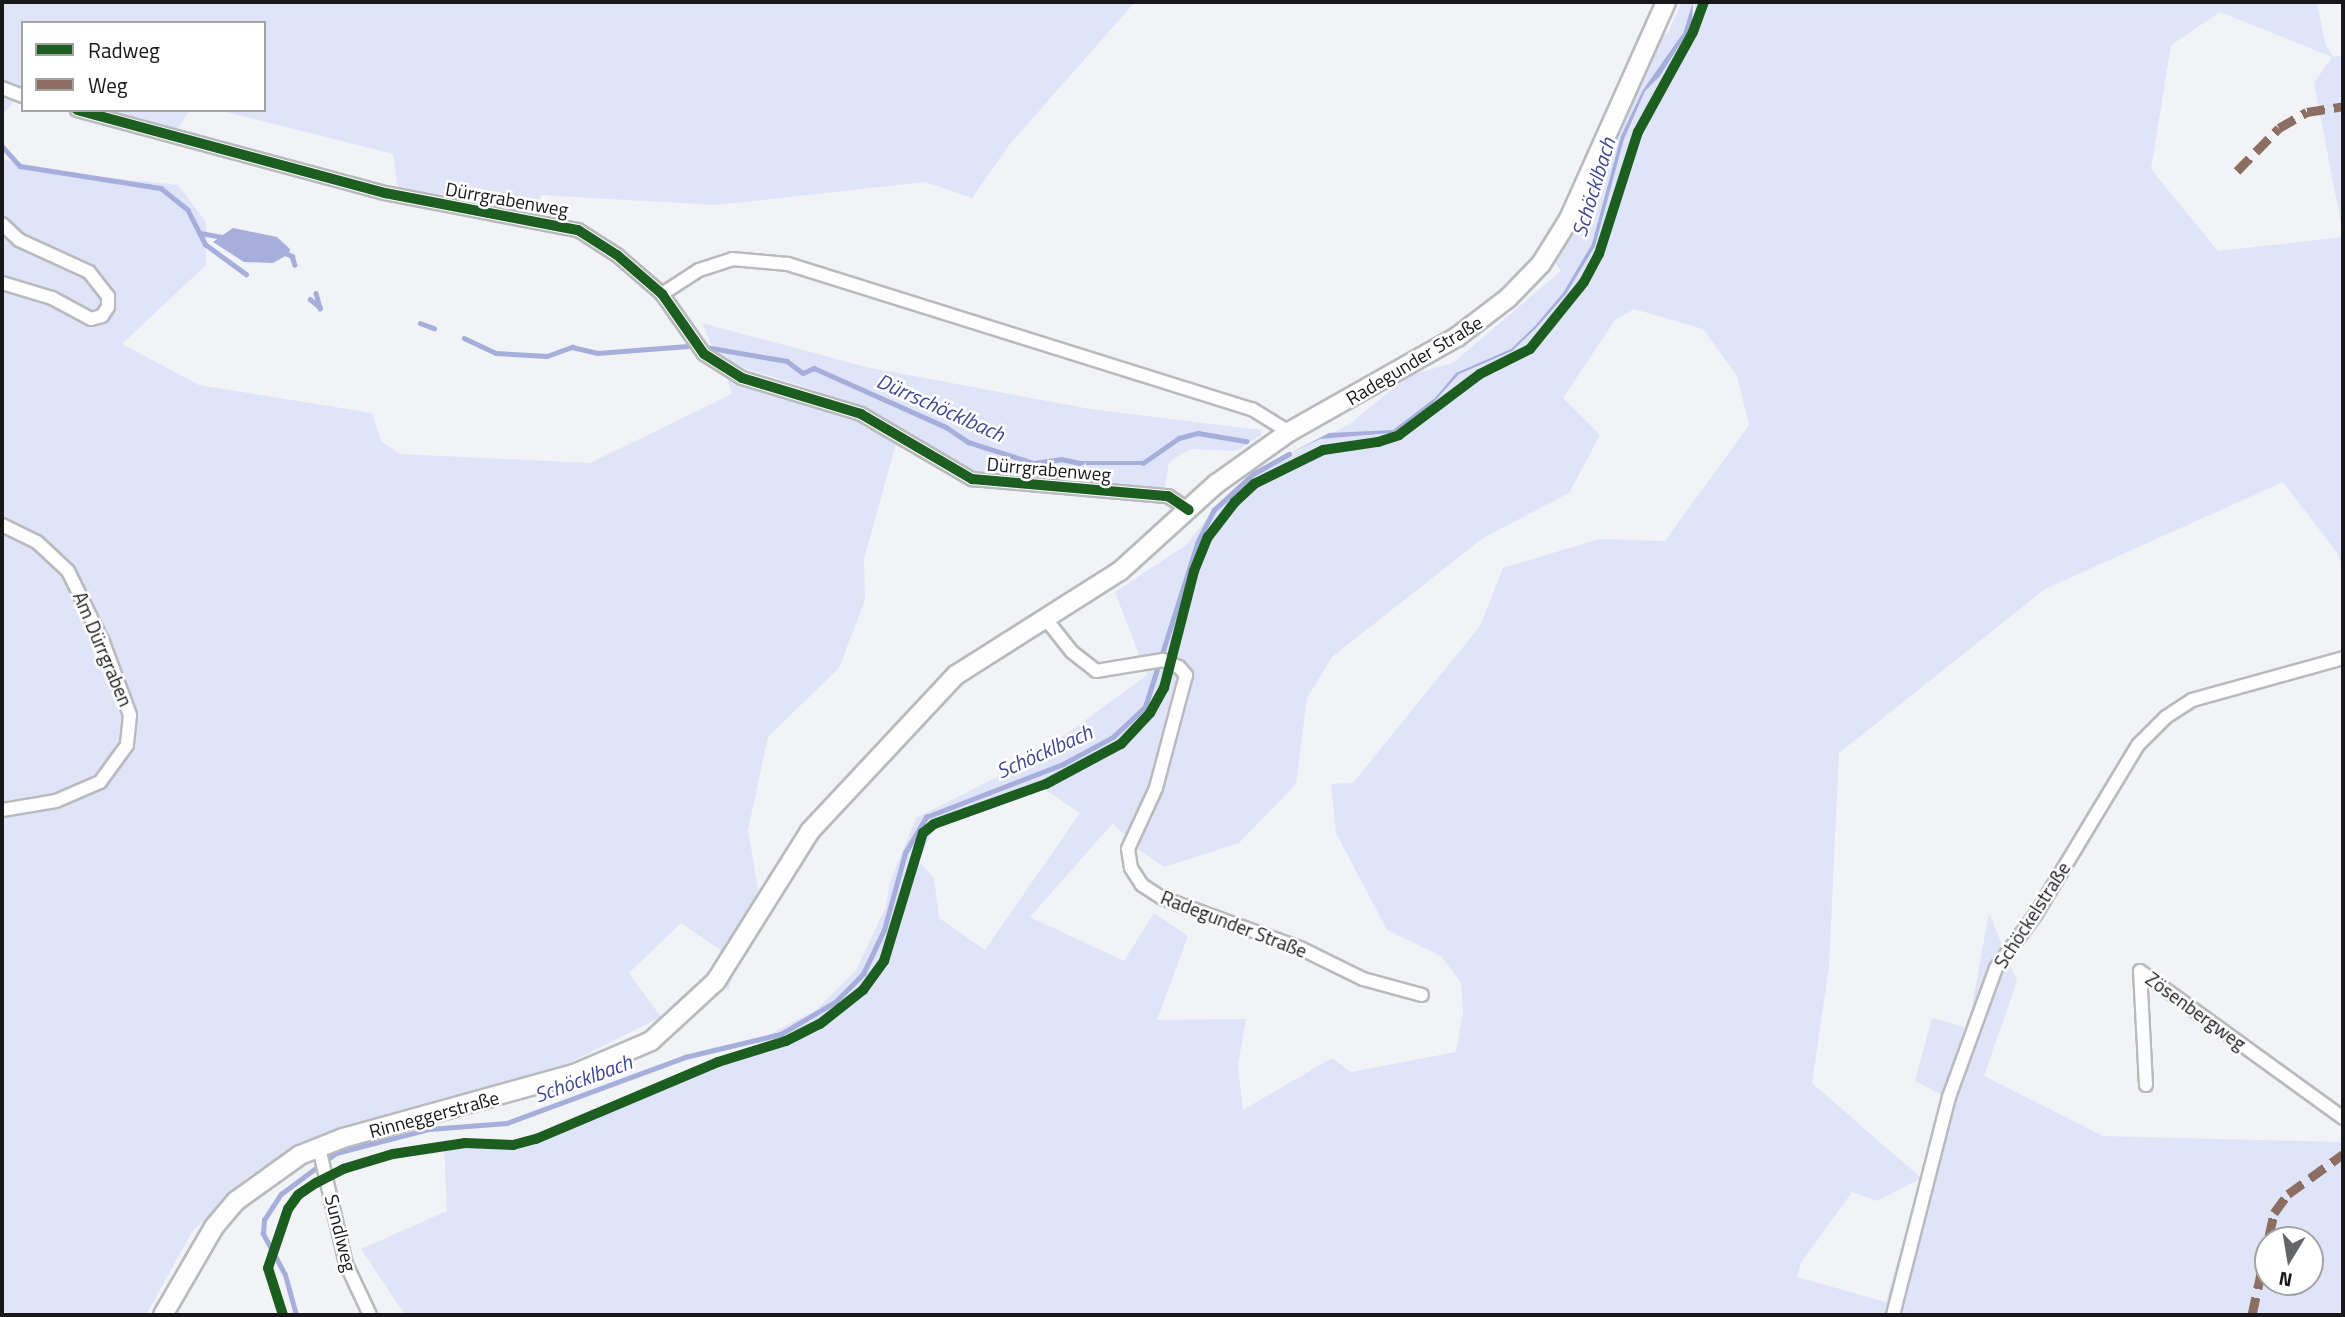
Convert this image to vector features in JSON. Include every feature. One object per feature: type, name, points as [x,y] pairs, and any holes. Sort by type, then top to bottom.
[{"type":"main road","name":"Radegunder Straße","points":[[758,915],[810,831],[899,731],[956,674],[1120,571],[1223,479],[1289,432],[1457,337],[1508,298],[1541,264],[1584,191],[1666,2]]},
{"type":"main road","name":"Rinneggerstraße","points":[[163,1315],[214,1227],[236,1201],[289,1162],[319,1148],[573,1074],[651,1041],[716,981],[758,915]]},
{"type":"street","name":"Dürrgrabenweg","points":[[84,112],[385,193],[579,230],[617,255],[662,294],[716,365],[742,378],[861,414],[972,479],[1168,496],[1189,510]]},
{"type":"street","points":[[2,224],[19,240],[89,272],[108,296],[108,307],[102,316],[90,319],[52,298],[2,283]]},
{"type":"street","points":[[662,294],[699,270],[732,259],[788,264],[1252,409],[1289,432]]},
{"type":"street","name":"Am Dürrgraben","points":[[2,525],[37,542],[68,571],[103,642],[130,715],[127,745],[100,782],[56,801],[2,810]]},
{"type":"street","name":"Radegunder Straße","points":[[1045,618],[1072,652],[1096,671],[1158,660],[1180,667],[1186,676],[1185,689],[1156,788],[1128,849],[1131,868],[1142,885],[1162,898],[1300,948],[1363,979],[1422,995]]},
{"type":"street","name":"Schöckelstraße","points":[[1893,1315],[1963,1052],[1996,968],[2036,914],[2138,745],[2166,717],[2193,700],[2343,658]]},
{"type":"street","name":"Zösenbergweg","points":[[2146,1085],[2140,971],[2343,1118]]},
{"type":"street","name":"Sundlweg","points":[[319,1148],[346,1264],[370,1315]]},
{"type":"shaded area","points":[[2,2],[1135,2],[1009,145],[972,198],[925,182],[716,205],[541,195],[532,216],[399,196],[393,154],[226,112],[266,112],[266,21],[21,21],[21,100],[16,99],[2,116]]},
{"type":"shaded area","points":[[1682,2],[1693,2],[1680,39],[1692,25],[1696,2],[2317,2],[2325,43],[2333,57],[2343,55],[2343,234],[2314,83],[2332,57],[2220,12],[2171,45],[2151,169],[2218,251],[2343,237],[2343,569],[2338,554],[2283,482],[2045,589],[1839,753],[1829,967],[1812,1083],[1920,1177],[1944,1096],[1915,1081],[1932,1018],[1968,1028],[1989,913],[2017,981],[1984,1076],[2103,1136],[2343,1142],[2343,1315],[405,1315],[361,1249],[447,1211],[444,1145],[513,1145],[536,1139],[668,1081],[770,1046],[768,1035],[816,1010],[856,970],[886,907],[890,882],[916,818],[1031,760],[1147,675],[1115,592],[1186,545],[1214,510],[1253,474],[1351,423],[1408,376],[1453,363],[1561,271],[1553,259],[1660,35],[1667,34]],"holes":[[[1634,309],[1703,329],[1737,376],[1749,425],[1665,541],[1599,539],[1503,568],[1480,626],[1353,783],[1331,784],[1336,833],[1387,930],[1441,956],[1461,983],[1463,1012],[1456,1052],[1351,1072],[1332,1058],[1243,1110],[1238,1065],[1246,1019],[1157,1020],[1188,936],[1154,913],[1124,961],[1030,917],[1113,823],[1138,849],[1164,867],[1239,843],[1296,784],[1307,698],[1332,657],[1483,538],[1569,493],[1600,435],[1563,398],[1615,320]],[[1044,789],[1080,813],[985,950],[939,918],[934,878],[918,861],[934,829]],[[1920,1179],[1886,1302],[1797,1277],[1801,1263],[1852,1192],[1877,1201]]]},
{"type":"shaded area","points":[[70,112],[189,112],[172,137]]},
{"type":"shaded area","points":[[2,159],[47,171],[178,185],[206,222],[206,265],[122,344],[199,385],[372,413],[381,441],[400,454],[590,463],[732,394],[727,380],[821,404],[897,440],[864,559],[865,600],[839,668],[768,737],[748,830],[759,896],[728,991],[718,968],[722,951],[681,923],[629,973],[661,1017],[559,1068],[316,1139],[247,1177],[192,1232],[146,1315],[2,1315]]},
{"type":"shaded area","points":[[702,323],[866,367],[1090,409],[1261,430],[1261,435],[1236,451],[1190,449],[1169,462],[1165,488],[973,471],[942,457],[908,431],[812,389],[718,360]]},
{"type":"water","name":"Schöcklbach","points":[[1693,2],[1692,25],[1660,76],[1645,91],[1624,139],[1595,246],[1566,294],[1536,328],[1512,351],[1459,374],[1423,414],[1404,427],[1390,433],[1320,439],[1285,456],[1329,433],[1393,430],[1435,398],[1456,373],[1511,349],[1535,326],[1563,293],[1592,244],[1621,136],[1643,90],[1683,33]]},
{"type":"water","points":[[233,228],[277,237],[290,249],[289,254],[273,263],[244,262],[213,242]]},
{"type":"waterway","name":"Dürrschöcklbach","points":[[2,146],[20,166],[161,188],[188,210],[205,244],[246,274]]},
{"type":"waterway","points":[[200,233],[222,237]]},
{"type":"waterway","points":[[285,253],[292,256],[295,265]]},
{"type":"waterway","points":[[316,293],[320,308]]},
{"type":"waterway","name":"Dürrschöcklbach","points":[[310,299],[320,307]]},
{"type":"waterway","name":"Dürrschöcklbach","points":[[420,323],[434,328]]},
{"type":"waterway","name":"Dürrschöcklbach","points":[[464,338],[496,353],[547,356],[572,347],[597,353],[688,346]]},
{"type":"waterway","name":"Dürrschöcklbach","points":[[705,347],[787,361],[803,373],[814,368],[946,427],[968,442],[1034,463],[1061,459],[1080,463],[1143,463],[1179,438],[1198,433],[1246,441]]},
{"type":"waterway","name":"Schöcklbach","points":[[296,1315],[285,1275],[263,1234],[264,1220],[281,1194],[336,1153],[429,1129],[507,1123],[685,1057],[781,1034],[835,1002],[863,974],[884,930],[905,853],[926,817],[1063,764],[1113,737],[1145,707],[1198,541],[1214,510],[1253,474],[1289,454]]},
{"type":"marked path","points":[[2237,171],[2279,128],[2307,112],[2343,106]]},
{"type":"marked path","points":[[2252,1315],[2274,1213],[2288,1194],[2343,1154]]},
{"type":"cycle path","points":[[283,1315],[268,1268],[288,1209],[298,1195],[316,1183],[343,1169],[393,1154],[465,1143],[513,1145],[536,1139],[718,1062],[786,1041],[820,1024],[863,990],[884,961],[923,833],[934,824],[1046,784],[1121,744],[1150,713],[1164,688],[1194,571],[1208,537],[1235,502],[1254,484],[1323,450],[1378,442],[1399,435],[1480,374],[1530,349],[1584,282],[1599,254],[1638,132],[1693,32],[1704,2]]},
{"type":"cycle path","points":[[84,112],[385,193],[578,230],[617,255],[662,294],[704,354],[742,378],[861,414],[972,479],[1168,496],[1189,510]]}]
